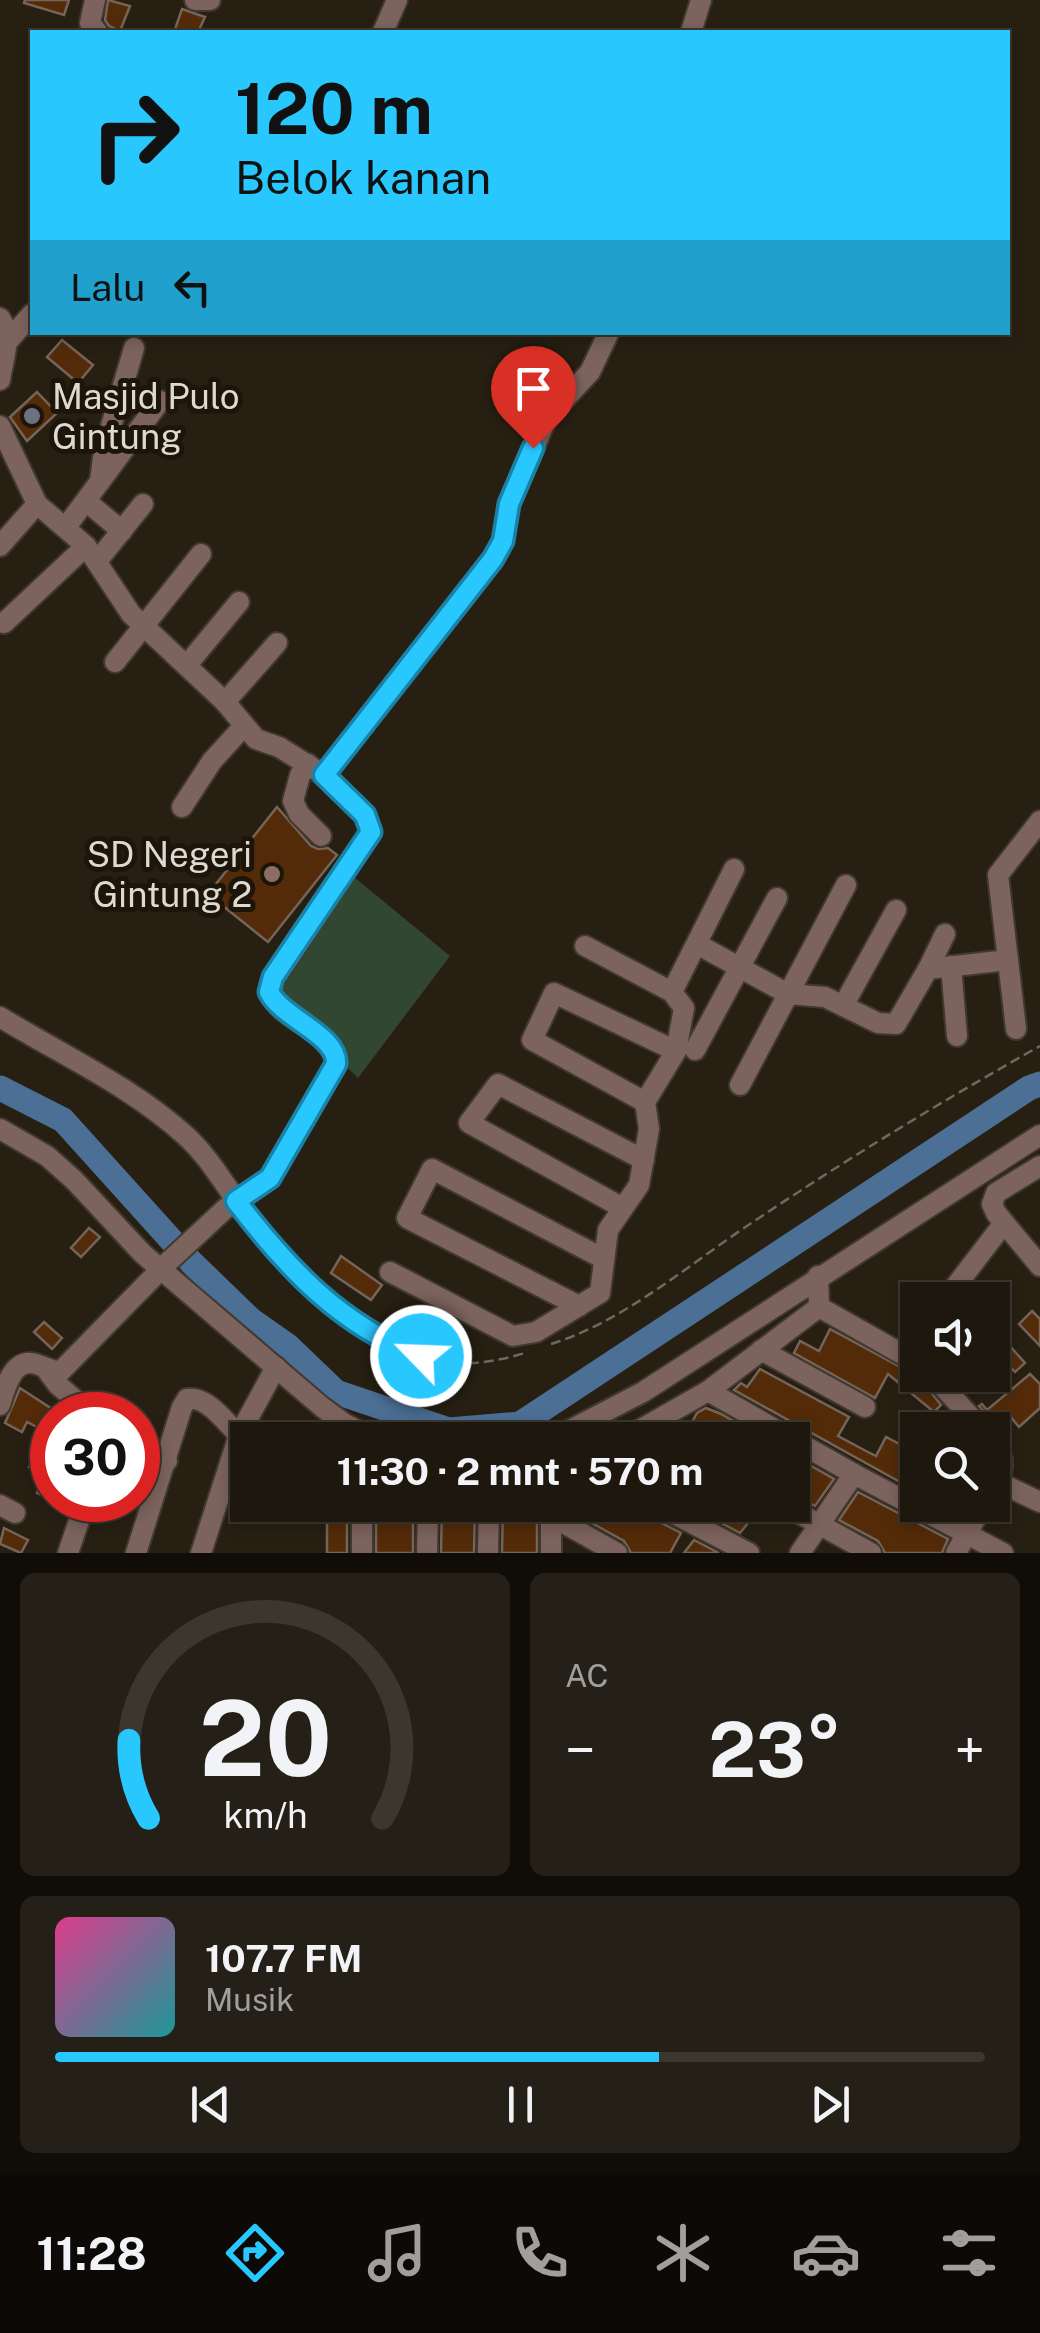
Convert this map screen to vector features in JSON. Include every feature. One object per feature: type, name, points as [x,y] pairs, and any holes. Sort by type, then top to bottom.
[{"type":"street","points":[[95,0],[90,22],[96,30]]},
{"type":"street","points":[[195,0],[210,0]]},
{"type":"street","points":[[385,30],[398,0]]},
{"type":"street","points":[[692,30],[701,0]]},
{"type":"street","points":[[7,342],[30,316]]},
{"type":"street","points":[[0,318],[7,342],[0,380]]},
{"type":"street","points":[[321,836],[299,814],[293,800],[300,775],[316,769],[493,559],[503,541],[509,504],[547,418],[590,372],[608,335]]},
{"type":"street","points":[[100,483],[104,450],[134,348]]},
{"type":"street","points":[[66,527],[160,401]]},
{"type":"street","points":[[0,426],[37,504],[92,553],[123,604],[144,627],[225,702],[260,741],[279,747],[316,769],[365,815],[371,832],[273,977],[269,992],[290,1016],[330,1043],[336,1052],[336,1064],[270,1178],[231,1205],[164,1266],[60,1372],[46,1370]]},
{"type":"street","points":[[86,502],[122,531]]},
{"type":"street","points":[[0,546],[37,504]]},
{"type":"street","points":[[4,622],[122,531],[142,504]]},
{"type":"street","points":[[115,662],[201,554]]},
{"type":"street","points":[[187,665],[239,602]]},
{"type":"street","points":[[225,702],[277,643]]},
{"type":"street","points":[[182,807],[212,761],[244,726]]},
{"type":"street","points":[[1016,1029],[998,875],[1040,821]]},
{"type":"street","points":[[672,992],[734,869]]},
{"type":"street","points":[[740,1085],[846,885]]},
{"type":"street","points":[[390,1272],[512,1336],[536,1332],[600,1293],[608,1230],[639,1185],[649,1129],[645,1102],[686,1050],[777,898]]},
{"type":"street","points":[[843,1006],[896,910]]},
{"type":"street","points":[[696,944],[788,994],[824,997],[878,1023],[896,1024],[945,934]]},
{"type":"street","points":[[586,946],[672,992],[684,1008],[686,1050]]},
{"type":"street","points":[[928,969],[1008,960]]},
{"type":"street","points":[[950,966],[957,1036]]},
{"type":"street","points":[[645,1102],[532,1040],[554,993],[686,1050]]},
{"type":"street","points":[[0,1016],[90,1068],[174,1126],[197,1146],[231,1205],[332,1306],[389,1344],[421,1356]]},
{"type":"street","points":[[623,1208],[470,1124],[498,1084],[644,1160]]},
{"type":"street","points":[[0,1128],[47,1156],[120,1232],[342,1422]]},
{"type":"street","points":[[595,1422],[819,1288],[1040,1135]]},
{"type":"street","points":[[1040,1166],[994,1196],[993,1207],[1040,1266]]},
{"type":"street","points":[[579,1306],[407,1218],[432,1169],[604,1259]]},
{"type":"street","points":[[959,1282],[1004,1223]]},
{"type":"street","points":[[654,1422],[708,1391],[761,1350],[819,1288]]},
{"type":"street","points":[[819,1288],[900,1349]]},
{"type":"street","points":[[761,1350],[865,1406]]},
{"type":"street","points":[[1,1394],[14,1372],[24,1364],[34,1363],[66,1392]]},
{"type":"street","points":[[246,1422],[276,1367]]},
{"type":"street","points":[[708,1391],[1003,1553]]},
{"type":"street","points":[[948,1392],[966,1412]]},
{"type":"street","points":[[136,1553],[182,1407],[190,1397],[207,1404],[230,1426]]},
{"type":"street","points":[[160,1458],[166,1461]]},
{"type":"street","points":[[201,1553],[230,1463]]},
{"type":"street","points":[[800,1553],[854,1474]]},
{"type":"street","points":[[1010,1483],[1040,1488]]},
{"type":"street","points":[[1010,1487],[1040,1502]]},
{"type":"street","points":[[810,1519],[871,1553]]},
{"type":"street","points":[[68,1553],[79,1522]]},
{"type":"street","points":[[362,1522],[362,1553]]},
{"type":"street","points":[[426,1553],[427,1522]]},
{"type":"street","points":[[488,1553],[489,1522]]},
{"type":"street","points":[[551,1522],[551,1553]]},
{"type":"street","points":[[570,1522],[618,1553]]},
{"type":"street","points":[[690,1522],[749,1553]]},
{"type":"street","points":[[956,1553],[972,1522]]},
{"type":"path","points":[[548,1345],[607,1320],[813,1182],[954,1094],[1040,1046]]},
{"type":"path","points":[[421,1356],[451,1364],[532,1350]]},
{"type":"green space","points":[[343,868],[450,956],[358,1078],[264,985]]},
{"type":"building","points":[[69,0],[64,15],[24,3]]},
{"type":"building","points":[[108,0],[130,6],[120,30],[105,20]]},
{"type":"building","points":[[182,9],[205,17],[199,30],[175,30]]},
{"type":"building","points":[[62,340],[93,365],[78,383],[47,357]]},
{"type":"building","name":"Masjid Pulo Gintung","points":[[37,392],[57,413],[27,441],[10,417]]},
{"type":"building","name":"SD Negeri Gintung 2","points":[[277,807],[311,846],[328,848],[337,855],[268,942],[208,894]]},
{"type":"building","points":[[89,1228],[100,1237],[81,1257],[71,1248]]},
{"type":"building","points":[[341,1256],[382,1285],[371,1300],[331,1273]]},
{"type":"building","points":[[1032,1311],[1040,1319],[1040,1346],[1019,1324]]},
{"type":"building","points":[[44,1322],[62,1338],[52,1349],[34,1332]]},
{"type":"building","points":[[830,1329],[900,1367],[900,1384],[888,1374],[875,1398],[794,1353],[800,1341],[819,1351]]},
{"type":"building","points":[[1010,1346],[1025,1363],[1015,1372],[1010,1367]]},
{"type":"building","points":[[760,1369],[849,1417],[838,1436],[876,1456],[886,1437],[900,1444],[900,1482],[810,1432],[810,1422],[792,1422],[734,1390],[741,1383],[747,1387]]},
{"type":"building","points":[[1030,1374],[1040,1384],[1040,1408],[1019,1427],[1010,1412],[984,1412],[979,1406],[982,1404],[987,1410]]},
{"type":"building","points":[[20,1388],[30,1395],[30,1424],[27,1422],[22,1432],[5,1423]]},
{"type":"building","points":[[910,1392],[931,1392],[941,1405],[934,1412]]},
{"type":"building","points":[[706,1408],[735,1422],[692,1422]]},
{"type":"building","points":[[810,1465],[834,1479],[815,1506],[810,1503]]},
{"type":"building","points":[[858,1492],[900,1514],[900,1522],[915,1522],[948,1539],[942,1553],[885,1553],[878,1541],[839,1520]]},
{"type":"building","points":[[327,1522],[347,1522],[347,1553],[327,1553]]},
{"type":"building","points":[[376,1522],[413,1522],[413,1553],[376,1553]]},
{"type":"building","points":[[442,1522],[475,1522],[474,1553],[441,1553]]},
{"type":"building","points":[[503,1522],[537,1522],[537,1553],[502,1553]]},
{"type":"building","points":[[590,1522],[660,1522],[681,1533],[670,1553],[631,1553],[624,1541]]},
{"type":"building","points":[[719,1522],[749,1522],[740,1533]]},
{"type":"building","points":[[4,1528],[28,1540],[21,1553],[0,1544]]},
{"type":"building","points":[[694,1540],[719,1553],[684,1553]]},
{"type":"waterway","points":[[0,1088],[63,1120],[191,1262],[251,1320],[288,1346],[336,1392],[449,1430],[520,1424],[1040,1084]]},
{"type":"place","name":"Masjid Pulo Gintung","points":[[32,416]]},
{"type":"place","name":"SD Negeri Gintung 2","points":[[272,874]]},
{"type":"route","points":[[421,1356],[389,1344],[332,1306],[270,1246],[236,1201],[270,1178],[337,1060],[330,1043],[290,1016],[269,992],[273,977],[371,832],[365,815],[324,775],[493,559],[503,541],[509,504],[533,448]]}]
